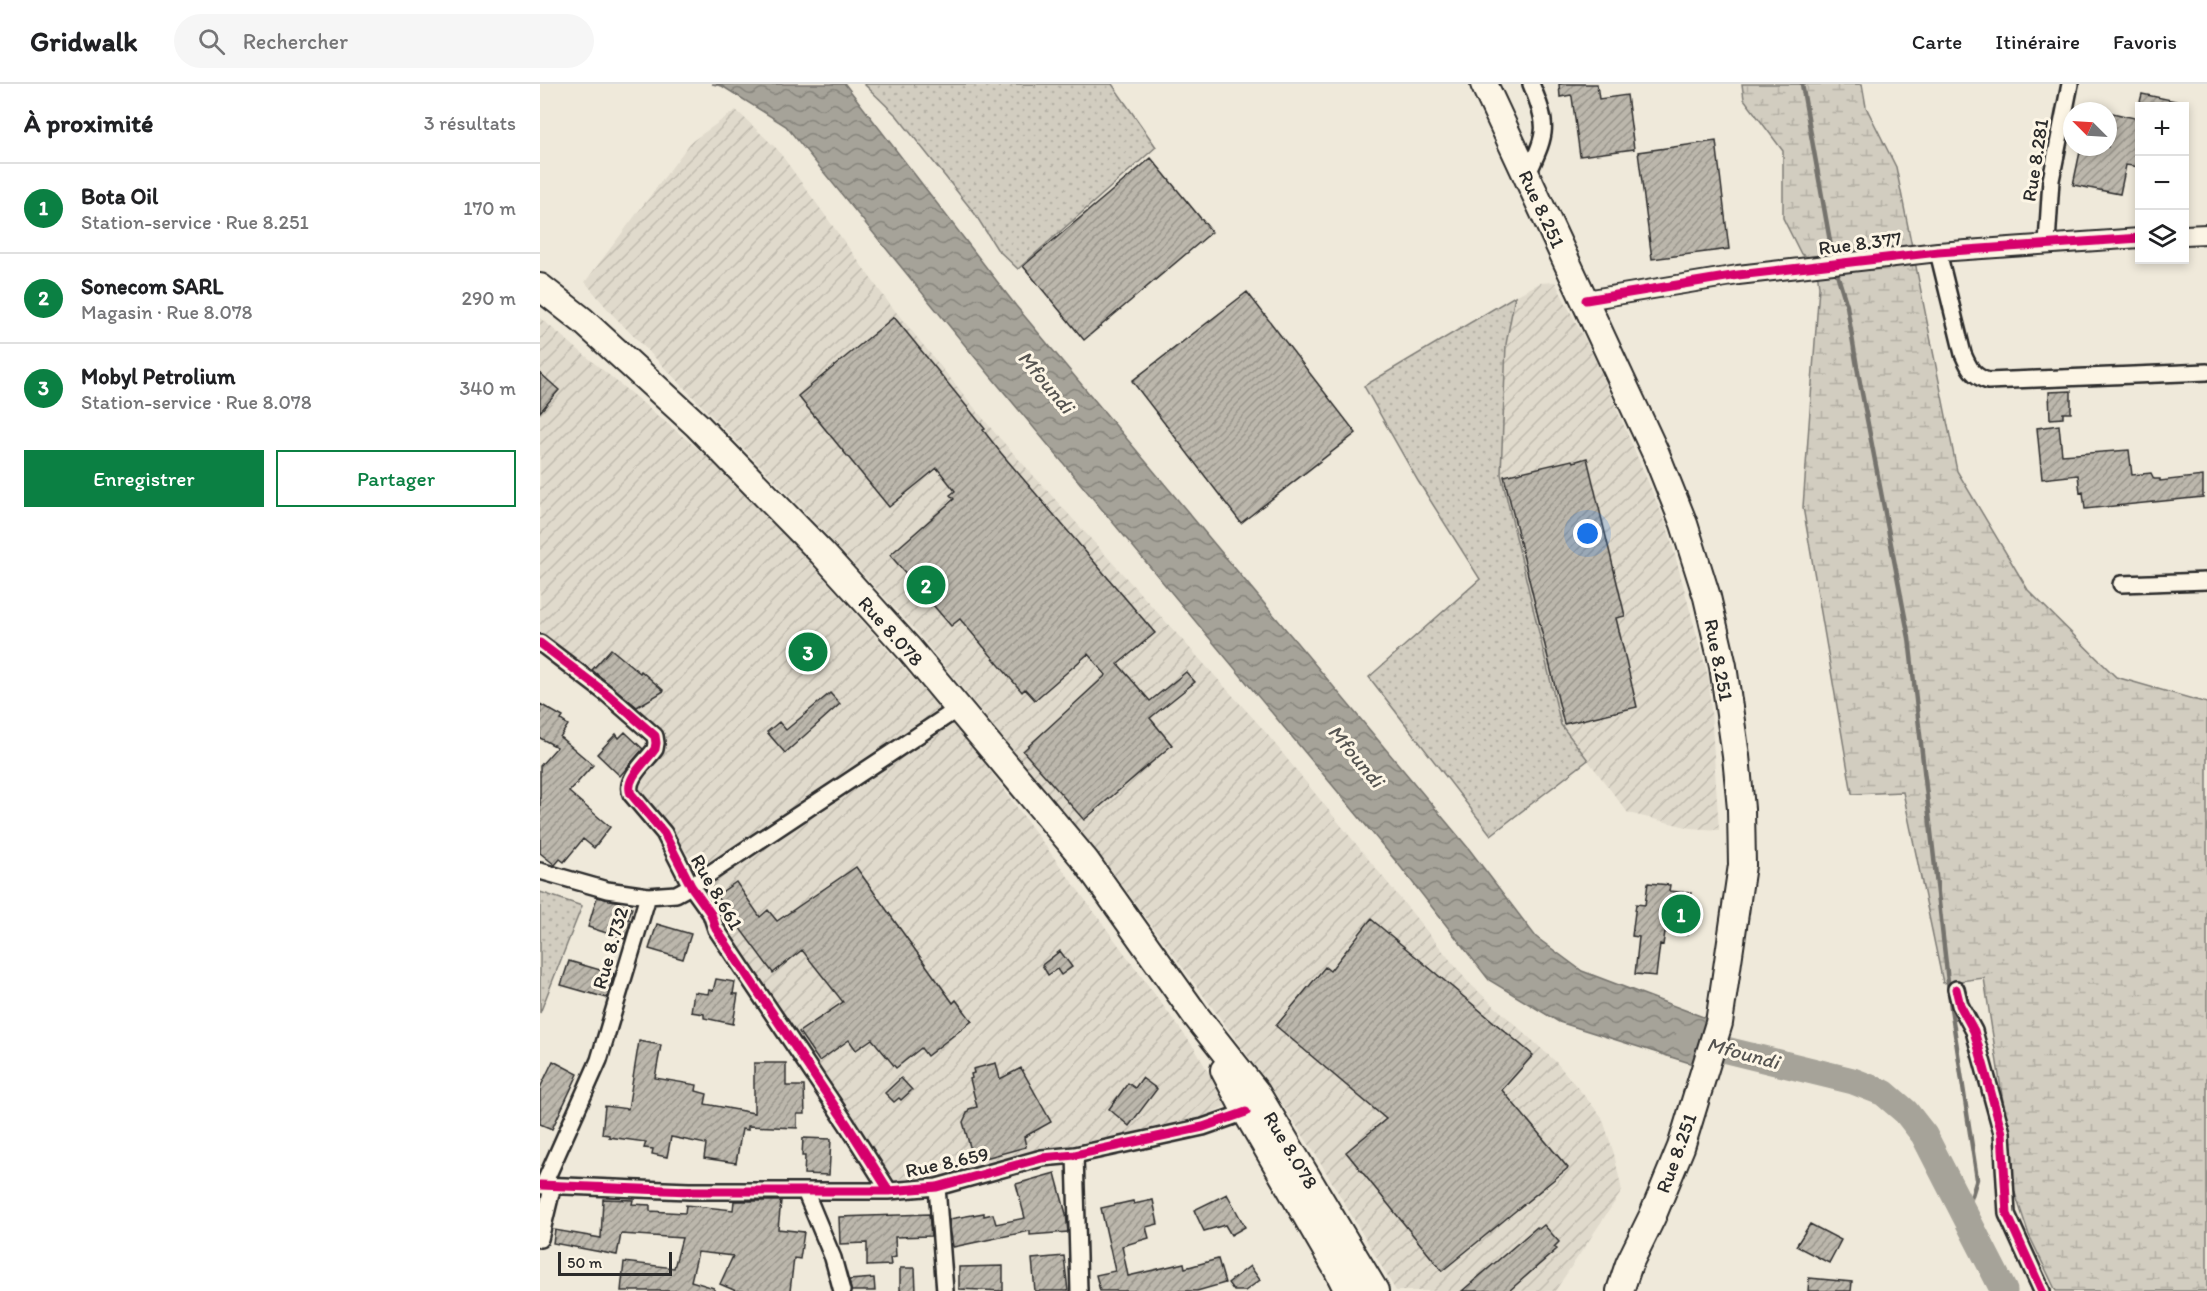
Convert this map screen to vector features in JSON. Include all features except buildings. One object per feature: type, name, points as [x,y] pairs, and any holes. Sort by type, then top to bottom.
[{"type":"highway","name":"Rue 8.251","points":[[1484,84],[1586,300],[1656,454],[1684,524],[1707,597],[1723,666],[1738,777],[1742,865],[1719,1023],[1681,1147],[1652,1217],[1629,1264],[1611,1291]]},
{"type":"highway","name":"Rue 8.078","points":[[540,287],[582,320],[698,425],[909,648],[959,708],[1085,860],[1196,1016],[1256,1092],[1375,1291]]},
{"type":"highway","name":"Rue 8.078","points":[[1196,1016],[1246,1112],[1348,1291]]},
{"type":"highway","name":"Rue 8.251","points":[[1620,1291],[1629,1264]]},
{"type":"street","points":[[1527,176],[1544,139],[1545,127],[1531,84]]},
{"type":"street","name":"Rue 8.281","points":[[2047,243],[2051,180],[2070,84]]},
{"type":"street","points":[[2189,235],[2207,234]]},
{"type":"street","name":"Rue 8.377","points":[[1586,300],[1738,275],[1938,252],[2135,238]]},
{"type":"street","points":[[1938,252],[1963,354],[1970,369],[1977,377],[1988,381],[2207,372]]},
{"type":"street","points":[[2121,584],[2207,581]]},
{"type":"street","name":"Rue 8.661","points":[[540,643],[607,694],[655,736],[655,749],[630,781],[628,788],[631,795],[664,833],[691,886],[711,914],[716,929],[889,1191]]},
{"type":"street","name":"Rue 8.732","points":[[540,1239],[545,1185],[599,1060],[648,896],[676,894],[691,886],[959,708]]},
{"type":"street","points":[[540,872],[607,890],[648,896]]},
{"type":"street","points":[[1956,989],[1960,1005],[1974,1031],[2002,1133],[2007,1214],[2043,1291]]},
{"type":"street","name":"Rue 8.659","points":[[545,1185],[689,1191],[889,1191],[937,1187],[1042,1158],[1075,1155],[1203,1127],[1246,1112]]},
{"type":"street","points":[[1075,1155],[1080,1291]]},
{"type":"street","points":[[937,1187],[945,1291]]},
{"type":"street","points":[[805,1191],[833,1258],[842,1291]]},
{"type":"shaded area","points":[[736,110],[777,149],[888,302],[995,433],[1262,728],[1468,982],[1556,1062],[1602,1117],[1614,1154],[1622,1191],[1555,1291],[1396,1291],[1316,1155],[1270,1086],[1108,866],[915,630],[792,498],[611,313],[585,282],[691,142]]},
{"type":"shaded area","points":[[1555,282],[1597,363],[1667,526],[1709,680],[1719,830],[1691,828],[1628,813],[1561,725],[1501,474],[1506,344],[1515,296],[1540,283]]},
{"type":"shaded area","points":[[540,318],[739,483],[966,738],[1195,1049],[1227,1105],[1182,1128],[1030,1151],[894,1184],[850,1116],[720,928],[711,883],[631,783],[659,747],[540,636]]},
{"type":"green space","points":[[864,84],[1112,84],[1156,147],[1018,269],[997,249],[975,214],[897,116]]},
{"type":"green space","points":[[1742,84],[1862,84],[1866,107],[1896,167],[1957,471],[2028,590],[2116,677],[2207,703],[2207,1291],[2056,1291],[2029,1235],[2014,1190],[2008,1134],[1984,978],[1943,983],[1903,792],[1852,794],[1803,507],[1819,287],[1816,261],[1801,254],[1783,218],[1783,151],[1744,99]]},
{"type":"green space","points":[[1515,296],[1506,344],[1501,474],[1561,725],[1588,760],[1491,835],[1369,677],[1480,579],[1418,481],[1364,386]]},
{"type":"green space","points":[[540,892],[582,906],[540,1013]]},
{"type":"water","points":[[712,84],[845,84],[1016,306],[1469,849],[1536,937],[1582,971],[1719,1023],[1706,1068],[1559,1022],[1489,980],[1399,865],[973,355],[786,126],[722,86]]},
{"type":"waterway","points":[[1802,84],[1833,258]]},
{"type":"waterway","points":[[1835,267],[1847,306],[1909,638],[1951,1008],[1977,1179],[1966,1215]]},
{"type":"waterway","name":"Mfoundi","points":[[1689,1038],[1722,1049],[1853,1081],[1884,1093],[1906,1112],[1924,1135],[2004,1291]]},
{"type":"cycle path","points":[[1586,300],[1738,275],[1938,252],[2135,238]]},
{"type":"cycle path","points":[[540,643],[607,694],[655,736],[655,749],[633,777],[631,794],[664,833],[691,886],[711,914],[716,929],[889,1191]]},
{"type":"cycle path","points":[[1956,989],[1960,1005],[1974,1031],[2002,1133],[2007,1214],[2042,1291]]},
{"type":"cycle path","points":[[540,1185],[689,1191],[889,1191],[937,1187],[1042,1158],[1075,1155],[1203,1127],[1246,1112]]},
{"type":"place","name":"Sonecom SARL","points":[[926,585]]},
{"type":"place","name":"Mobyl Petrolium","points":[[808,652]]},
{"type":"place","name":"Bota Oil","points":[[1681,914]]}]
